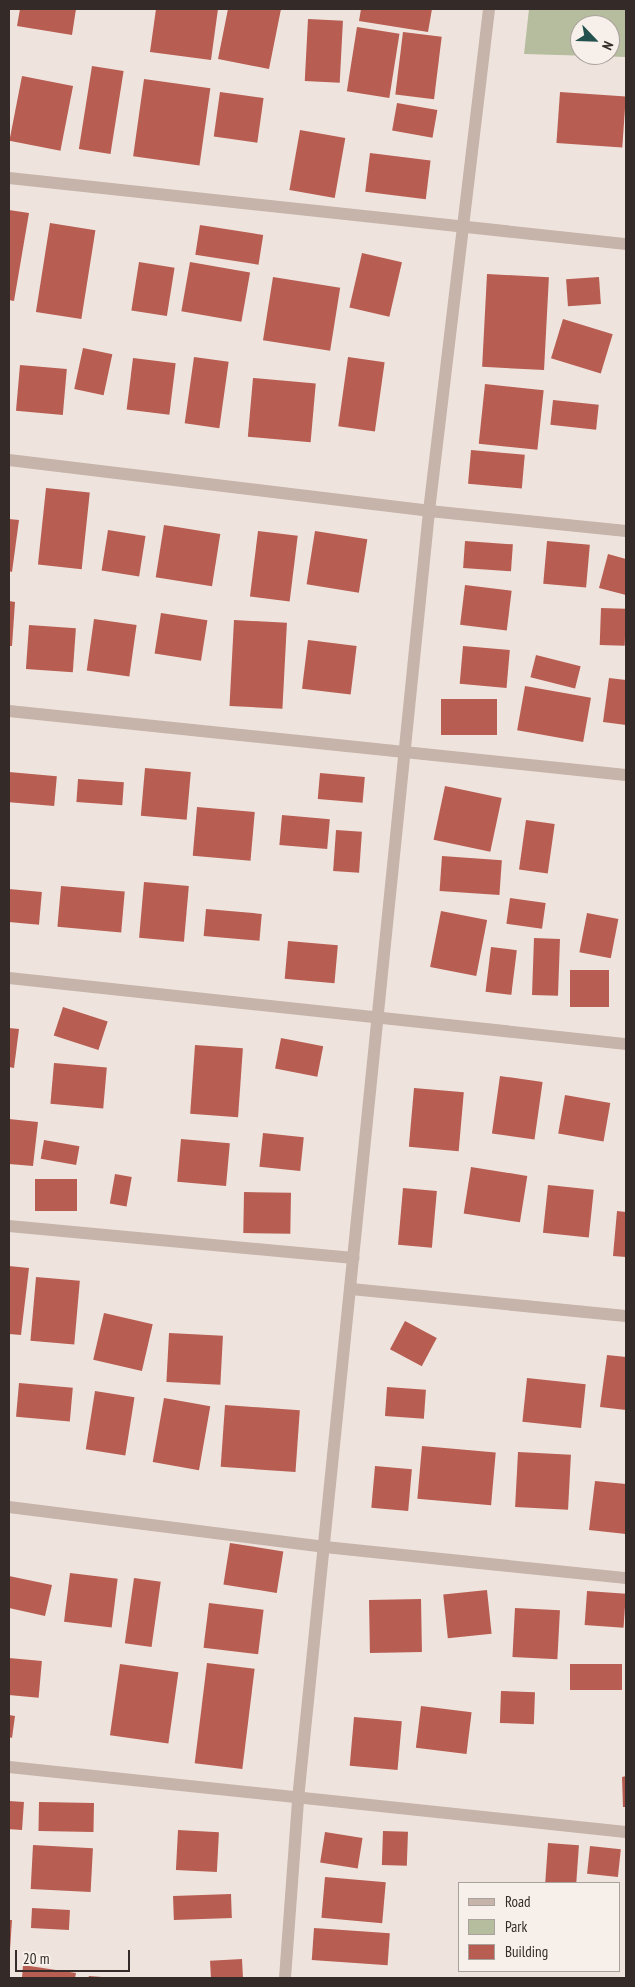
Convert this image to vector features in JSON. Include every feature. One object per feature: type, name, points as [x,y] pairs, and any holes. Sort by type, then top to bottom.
[{"type":"street","points":[[285,1978],[298,1799],[429,511],[489,9]]},
{"type":"street","points":[[9,178],[626,244]]},
{"type":"street","points":[[9,460],[429,511],[626,531]]},
{"type":"street","points":[[9,711],[626,775]]},
{"type":"street","points":[[9,978],[626,1044]]},
{"type":"street","points":[[9,1226],[354,1258]]},
{"type":"street","points":[[351,1289],[626,1316]]},
{"type":"street","points":[[9,1507],[325,1547],[626,1578]]},
{"type":"street","points":[[9,1767],[298,1799],[626,1832]]},
{"type":"green space","points":[[529,9],[626,9],[626,57],[620,57],[620,15],[570,15],[570,55],[524,54]]},
{"type":"building","points":[[20,9],[76,9],[72,35],[17,26]]},
{"type":"building","points":[[156,9],[218,9],[211,60],[150,52]]},
{"type":"building","points":[[228,9],[281,9],[269,69],[218,59]]},
{"type":"building","points":[[361,9],[432,9],[428,32],[359,21]]},
{"type":"building","points":[[308,19],[343,21],[340,83],[305,81]]},
{"type":"building","points":[[357,27],[399,34],[389,98],[347,91]]},
{"type":"building","points":[[403,32],[442,37],[434,99],[395,95]]},
{"type":"building","points":[[92,66],[124,71],[110,154],[79,149]]},
{"type":"building","points":[[22,76],[73,86],[60,151],[9,141]]},
{"type":"building","points":[[144,79],[210,88],[199,166],[133,156]]},
{"type":"building","points":[[220,92],[264,98],[257,143],[214,137]]},
{"type":"building","points":[[560,92],[626,97],[622,147],[556,143]]},
{"type":"building","points":[[397,103],[437,110],[433,138],[392,131]]},
{"type":"building","points":[[300,130],[345,138],[335,198],[289,190]]},
{"type":"building","points":[[370,153],[431,160],[426,199],[365,192]]},
{"type":"building","points":[[9,210],[29,213],[14,301],[9,300]]},
{"type":"building","points":[[50,223],[95,230],[81,319],[36,312]]},
{"type":"building","points":[[200,225],[263,235],[259,265],[195,255]]},
{"type":"building","points":[[362,253],[402,262],[389,317],[349,308]]},
{"type":"building","points":[[139,262],[175,268],[167,316],[131,310]]},
{"type":"building","points":[[190,262],[250,273],[241,322],[181,311]]},
{"type":"building","points":[[487,274],[549,277],[544,370],[482,367]]},
{"type":"building","points":[[273,277],[340,288],[330,351],[263,340]]},
{"type":"building","points":[[599,277],[601,304],[568,306],[566,279]]},
{"type":"building","points":[[563,319],[613,334],[601,373],[551,358]]},
{"type":"building","points":[[83,348],[112,354],[104,395],[74,389]]},
{"type":"building","points":[[194,357],[229,362],[219,428],[185,423]]},
{"type":"building","points":[[348,357],[385,362],[375,431],[338,426]]},
{"type":"building","points":[[133,358],[176,363],[169,415],[127,410]]},
{"type":"building","points":[[20,365],[67,369],[63,415],[16,411]]},
{"type":"building","points":[[253,378],[316,383],[311,442],[248,437]]},
{"type":"building","points":[[485,384],[544,390],[537,450],[479,444]]},
{"type":"building","points":[[553,400],[599,405],[596,430],[550,425]]},
{"type":"building","points":[[471,450],[525,455],[522,489],[468,484]]},
{"type":"building","points":[[46,488],[90,493],[82,569],[38,565]]},
{"type":"building","points":[[9,519],[19,520],[12,572],[9,571]]},
{"type":"building","points":[[164,525],[220,534],[212,586],[156,577]]},
{"type":"building","points":[[108,530],[146,536],[139,576],[102,570]]},
{"type":"building","points":[[258,531],[298,536],[290,601],[250,597]]},
{"type":"building","points":[[315,531],[367,539],[359,593],[307,584]]},
{"type":"building","points":[[465,541],[513,544],[511,571],[463,568]]},
{"type":"building","points":[[547,541],[590,545],[586,588],[543,584]]},
{"type":"building","points":[[608,554],[626,559],[626,595],[599,588]]},
{"type":"building","points":[[465,585],[512,591],[507,630],[460,625]]},
{"type":"building","points":[[9,601],[15,602],[12,646],[9,646]]},
{"type":"building","points":[[601,608],[626,609],[625,646],[600,645]]},
{"type":"building","points":[[161,613],[207,620],[201,661],[155,653]]},
{"type":"building","points":[[94,619],[137,625],[129,676],[87,670]]},
{"type":"building","points":[[234,620],[287,623],[282,709],[229,706]]},
{"type":"building","points":[[29,625],[76,628],[73,672],[26,669]]},
{"type":"building","points":[[308,640],[357,646],[351,695],[302,689]]},
{"type":"building","points":[[463,646],[510,650],[507,688],[460,684]]},
{"type":"building","points":[[536,655],[581,666],[575,688],[530,677]]},
{"type":"building","points":[[609,678],[626,680],[626,725],[603,722]]},
{"type":"building","points":[[525,686],[591,698],[583,742],[517,730]]},
{"type":"building","points":[[441,699],[497,699],[497,735],[441,735]]},
{"type":"building","points":[[145,768],[191,772],[187,820],[141,816]]},
{"type":"building","points":[[9,772],[57,776],[54,806],[9,802]]},
{"type":"building","points":[[320,773],[365,777],[363,803],[318,799]]},
{"type":"building","points":[[78,779],[124,782],[122,805],[76,802]]},
{"type":"building","points":[[445,786],[502,798],[490,852],[434,840]]},
{"type":"building","points":[[197,807],[255,812],[251,861],[193,856]]},
{"type":"building","points":[[282,815],[330,819],[327,849],[279,845]]},
{"type":"building","points":[[526,820],[555,824],[548,874],[519,870]]},
{"type":"building","points":[[336,830],[362,832],[359,873],[333,871]]},
{"type":"building","points":[[442,856],[502,860],[499,895],[440,891]]},
{"type":"building","points":[[144,882],[189,886],[184,942],[139,938]]},
{"type":"building","points":[[61,886],[125,892],[121,932],[57,927]]},
{"type":"building","points":[[9,889],[42,892],[39,925],[9,922]]},
{"type":"building","points":[[510,898],[546,903],[542,929],[506,924]]},
{"type":"building","points":[[206,909],[262,914],[259,941],[204,936]]},
{"type":"building","points":[[441,911],[487,920],[476,976],[430,967]]},
{"type":"building","points":[[587,913],[618,919],[611,958],[579,952]]},
{"type":"building","points":[[534,938],[560,939],[558,996],[532,995]]},
{"type":"building","points":[[288,941],[338,945],[334,983],[285,979]]},
{"type":"building","points":[[491,947],[517,950],[511,995],[486,992]]},
{"type":"building","points":[[570,970],[609,970],[609,1007],[570,1007]]},
{"type":"building","points":[[63,1007],[108,1022],[98,1050],[54,1036]]},
{"type":"building","points":[[9,1028],[19,1029],[14,1068],[9,1067]]},
{"type":"building","points":[[281,1038],[323,1046],[317,1077],[275,1068]]},
{"type":"building","points":[[195,1045],[243,1048],[238,1117],[190,1114]]},
{"type":"building","points":[[54,1063],[107,1068],[103,1108],[50,1104]]},
{"type":"building","points":[[500,1076],[543,1082],[535,1139],[492,1133]]},
{"type":"building","points":[[414,1088],[464,1092],[459,1151],[409,1147]]},
{"type":"building","points":[[565,1095],[610,1103],[604,1141],[558,1133]]},
{"type":"building","points":[[9,1119],[38,1122],[33,1166],[9,1164]]},
{"type":"building","points":[[263,1133],[304,1137],[300,1171],[259,1167]]},
{"type":"building","points":[[181,1139],[230,1143],[226,1186],[177,1182]]},
{"type":"building","points":[[44,1140],[79,1146],[76,1165],[41,1159]]},
{"type":"building","points":[[471,1167],[527,1176],[520,1222],[464,1213]]},
{"type":"building","points":[[115,1174],[132,1177],[127,1206],[110,1204]]},
{"type":"building","points":[[35,1179],[77,1179],[77,1211],[35,1211]]},
{"type":"building","points":[[548,1185],[594,1190],[589,1238],[543,1233]]},
{"type":"building","points":[[403,1188],[437,1191],[432,1248],[398,1245]]},
{"type":"building","points":[[244,1192],[291,1193],[290,1234],[243,1233]]},
{"type":"building","points":[[617,1211],[626,1212],[626,1257],[613,1256]]},
{"type":"building","points":[[9,1266],[29,1268],[21,1335],[9,1334]]},
{"type":"building","points":[[36,1277],[80,1281],[74,1345],[30,1341]]},
{"type":"building","points":[[104,1313],[153,1324],[142,1371],[93,1360]]},
{"type":"building","points":[[405,1321],[437,1338],[422,1366],[390,1349]]},
{"type":"building","points":[[169,1333],[223,1336],[220,1385],[166,1382]]},
{"type":"building","points":[[607,1355],[626,1357],[626,1410],[600,1407]]},
{"type":"building","points":[[527,1378],[586,1384],[581,1428],[522,1422]]},
{"type":"building","points":[[19,1383],[73,1388],[70,1422],[16,1417]]},
{"type":"building","points":[[387,1387],[426,1390],[424,1419],[385,1416]]},
{"type":"building","points":[[95,1391],[135,1397],[125,1456],[86,1449]]},
{"type":"building","points":[[164,1398],[210,1406],[199,1470],[153,1462]]},
{"type":"building","points":[[225,1405],[300,1410],[295,1472],[221,1467]]},
{"type":"building","points":[[422,1446],[496,1452],[491,1505],[417,1499]]},
{"type":"building","points":[[518,1452],[571,1455],[568,1510],[515,1507]]},
{"type":"building","points":[[375,1466],[412,1469],[408,1511],[371,1508]]},
{"type":"building","points":[[595,1481],[626,1484],[626,1534],[589,1530]]},
{"type":"building","points":[[230,1543],[283,1551],[277,1593],[223,1584]]},
{"type":"building","points":[[70,1573],[118,1579],[112,1627],[64,1622]]},
{"type":"building","points":[[9,1576],[52,1585],[45,1616],[9,1608]]},
{"type":"building","points":[[134,1578],[161,1582],[152,1647],[125,1643]]},
{"type":"building","points":[[487,1590],[492,1634],[448,1638],[443,1595]]},
{"type":"building","points":[[587,1591],[626,1594],[624,1628],[585,1625]]},
{"type":"building","points":[[421,1599],[422,1652],[370,1653],[369,1600]]},
{"type":"building","points":[[209,1603],[264,1610],[258,1654],[204,1648]]},
{"type":"building","points":[[515,1608],[560,1610],[557,1659],[512,1657]]},
{"type":"building","points":[[9,1658],[42,1661],[39,1698],[9,1695]]},
{"type":"building","points":[[207,1663],[255,1669],[242,1769],[195,1763]]},
{"type":"building","points":[[120,1664],[178,1672],[168,1744],[110,1735]]},
{"type":"building","points":[[570,1664],[622,1664],[622,1690],[570,1690]]},
{"type":"building","points":[[501,1691],[535,1692],[534,1724],[500,1723]]},
{"type":"building","points":[[421,1706],[472,1712],[467,1754],[416,1748]]},
{"type":"building","points":[[9,1715],[15,1716],[12,1738],[9,1737]]},
{"type":"building","points":[[354,1717],[402,1721],[398,1770],[350,1766]]},
{"type":"building","points":[[626,1776],[626,1807],[623,1807],[622,1777]]},
{"type":"building","points":[[9,1801],[24,1802],[22,1830],[9,1829]]},
{"type":"building","points":[[39,1802],[94,1803],[93,1832],[38,1831]]},
{"type":"building","points":[[178,1830],[219,1832],[217,1872],[176,1870]]},
{"type":"building","points":[[383,1831],[408,1832],[407,1866],[382,1865]]},
{"type":"building","points":[[325,1832],[363,1838],[358,1869],[320,1863]]},
{"type":"building","points":[[548,1843],[579,1845],[576,1882],[545,1882]]},
{"type":"building","points":[[33,1845],[93,1848],[91,1892],[31,1889]]},
{"type":"building","points":[[590,1846],[621,1849],[618,1877],[587,1874]]},
{"type":"building","points":[[325,1877],[386,1882],[382,1923],[321,1918]]},
{"type":"building","points":[[231,1894],[232,1918],[174,1920],[173,1896]]},
{"type":"building","points":[[32,1908],[70,1910],[69,1930],[31,1928]]},
{"type":"building","points":[[9,1920],[12,1920],[10,1950],[9,1950]]},
{"type":"building","points":[[314,1928],[390,1933],[388,1965],[312,1960]]},
{"type":"building","points":[[242,1959],[243,1978],[211,1978],[210,1961]]},
{"type":"building","points":[[23,1965],[76,1973],[75,1978],[22,1978]]},
{"type":"building","points":[[89,1976],[102,1977],[102,1978],[88,1978]]}]
